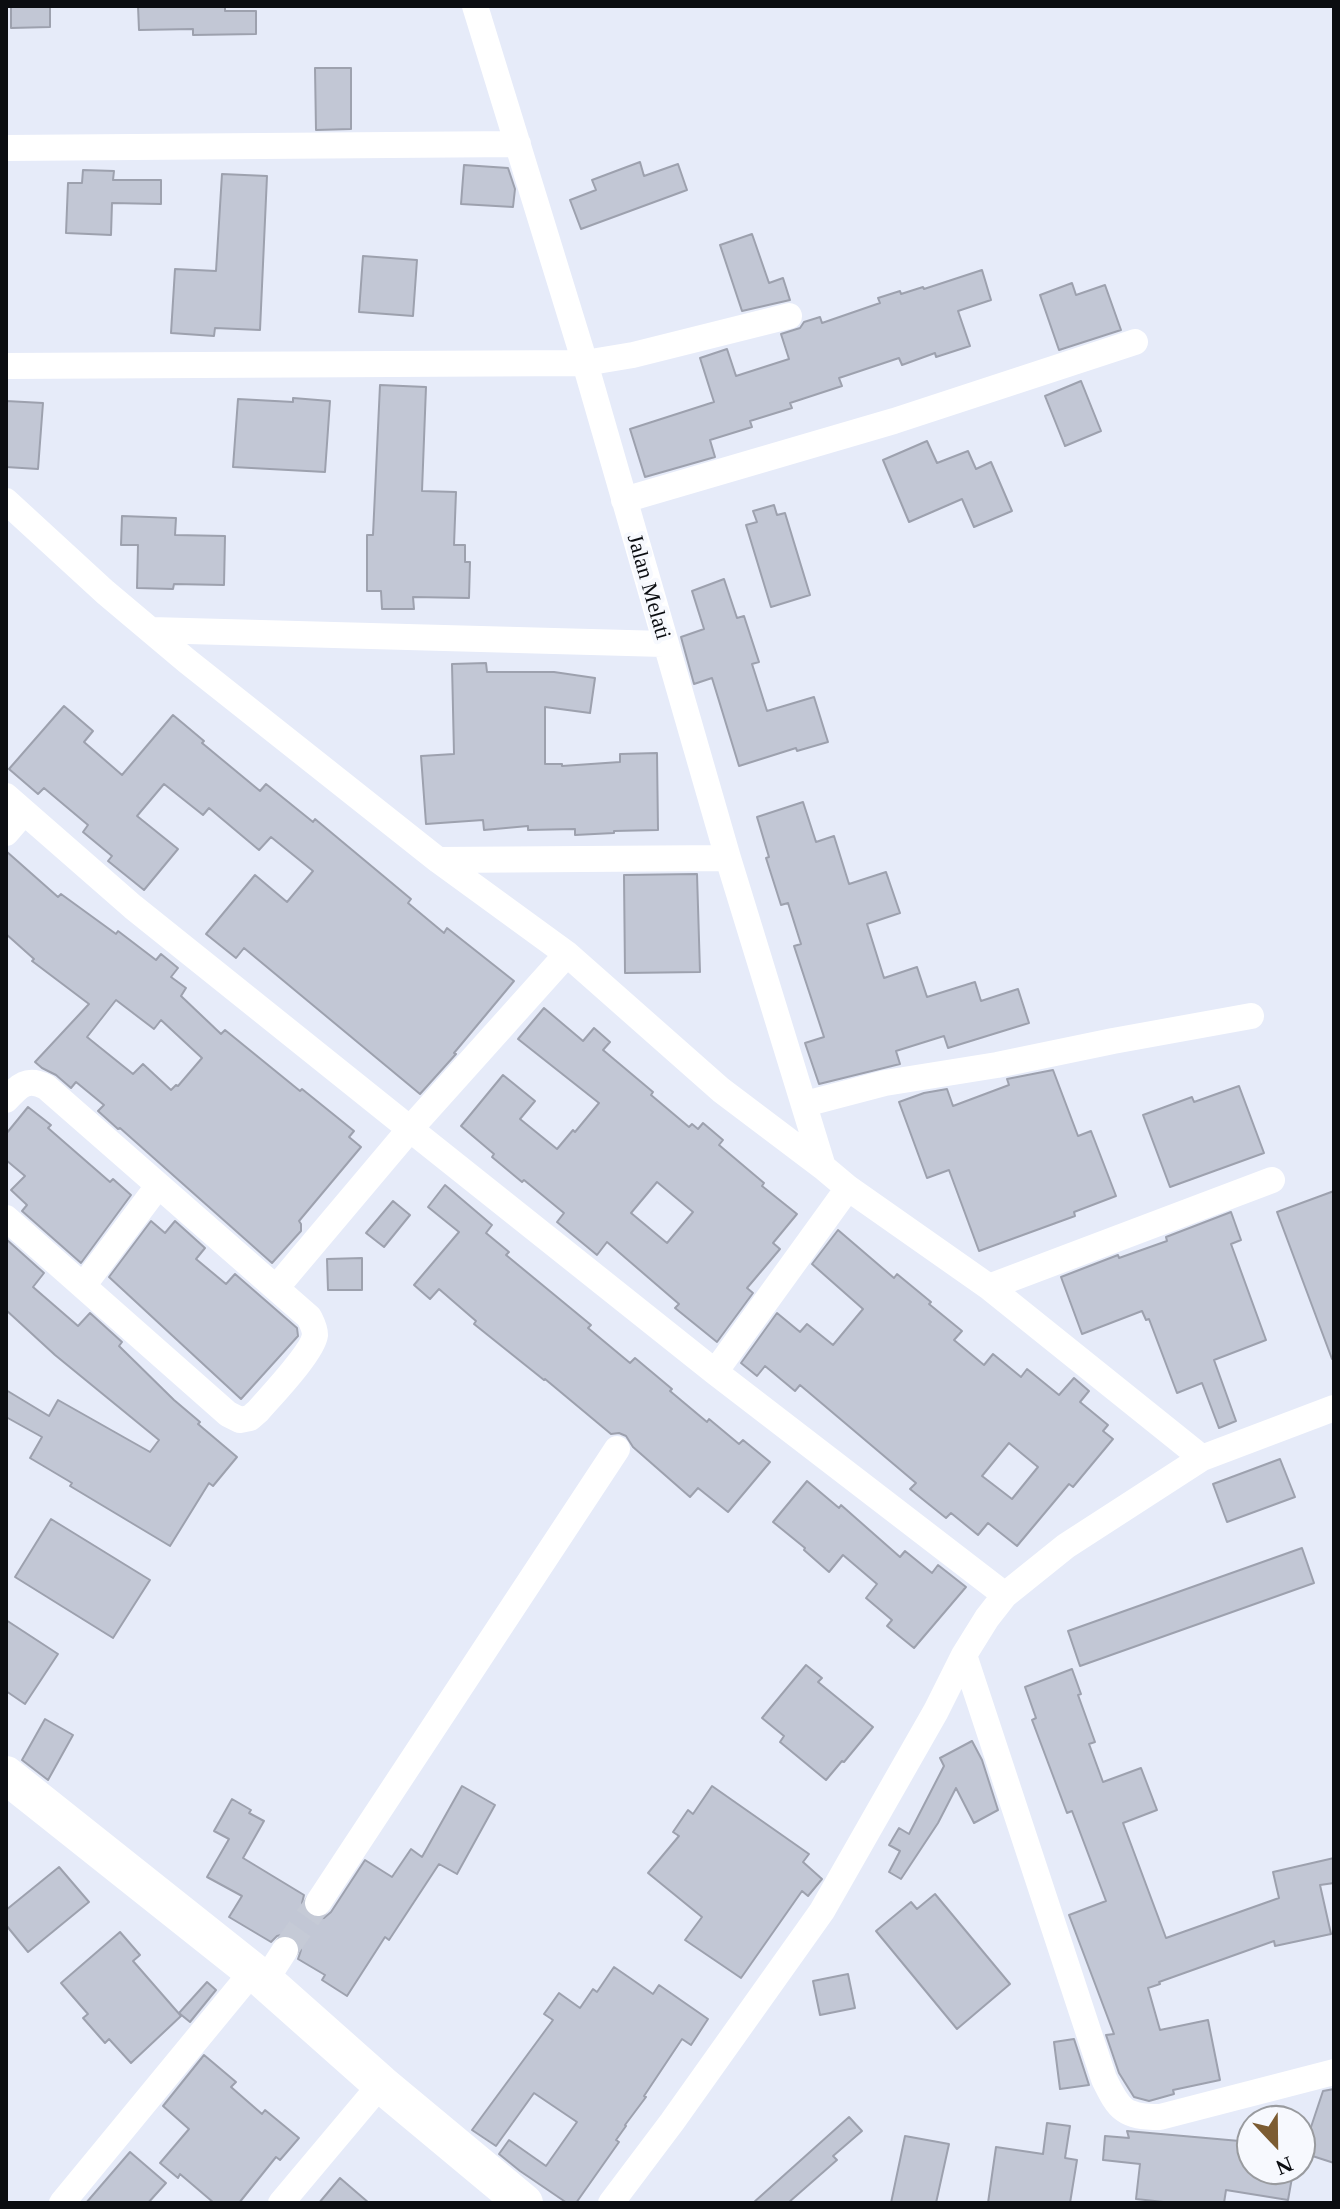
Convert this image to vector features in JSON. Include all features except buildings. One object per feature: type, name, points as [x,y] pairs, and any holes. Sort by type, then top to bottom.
[{"type":"main road","points":[[6,1775],[268,1967],[381,2084],[524,2203]]},
{"type":"street","name":"Jalan Melati","points":[[475,6],[585,363],[664,644],[823,1167]]},
{"type":"street","points":[[6,148],[518,144]]},
{"type":"street","points":[[6,366],[585,363],[633,355],[789,316]]},
{"type":"street","points":[[624,500],[894,421],[1135,342]]},
{"type":"street","points":[[6,501],[151,630],[438,860],[567,954],[721,1090],[848,1188],[989,1287],[1202,1458]]},
{"type":"street","points":[[151,630],[664,644]]},
{"type":"street","points":[[6,833],[15,804],[133,907],[410,1129],[715,1372],[1005,1595]]},
{"type":"street","points":[[438,860],[728,858]]},
{"type":"street","points":[[276,1288],[410,1129],[567,954]]},
{"type":"street","points":[[805,1104],[885,1083],[997,1065],[1251,1016]]},
{"type":"street","points":[[6,1100],[26,1083],[36,1082],[46,1087],[309,1317],[315,1329],[315,1338],[304,1356],[258,1411],[250,1418],[240,1420],[222,1409],[6,1218]]},
{"type":"street","points":[[989,1287],[1272,1180]]},
{"type":"street","points":[[83,1286],[158,1186]]},
{"type":"street","points":[[715,1372],[848,1188]]},
{"type":"street","points":[[611,2203],[822,1911],[936,1711],[964,1655],[1005,1595],[1066,1546],[1202,1458],[1334,1408]]},
{"type":"street","points":[[318,1903],[617,1449]]},
{"type":"street","points":[[964,1655],[1104,2079],[1123,2112],[1141,2117],[1160,2117],[1334,2072]]},
{"type":"street","points":[[62,2203],[268,1967]]},
{"type":"street","points":[[281,2203],[381,2084]]},
{"type":"tunnel","points":[[285,1950],[318,1903]]}]
